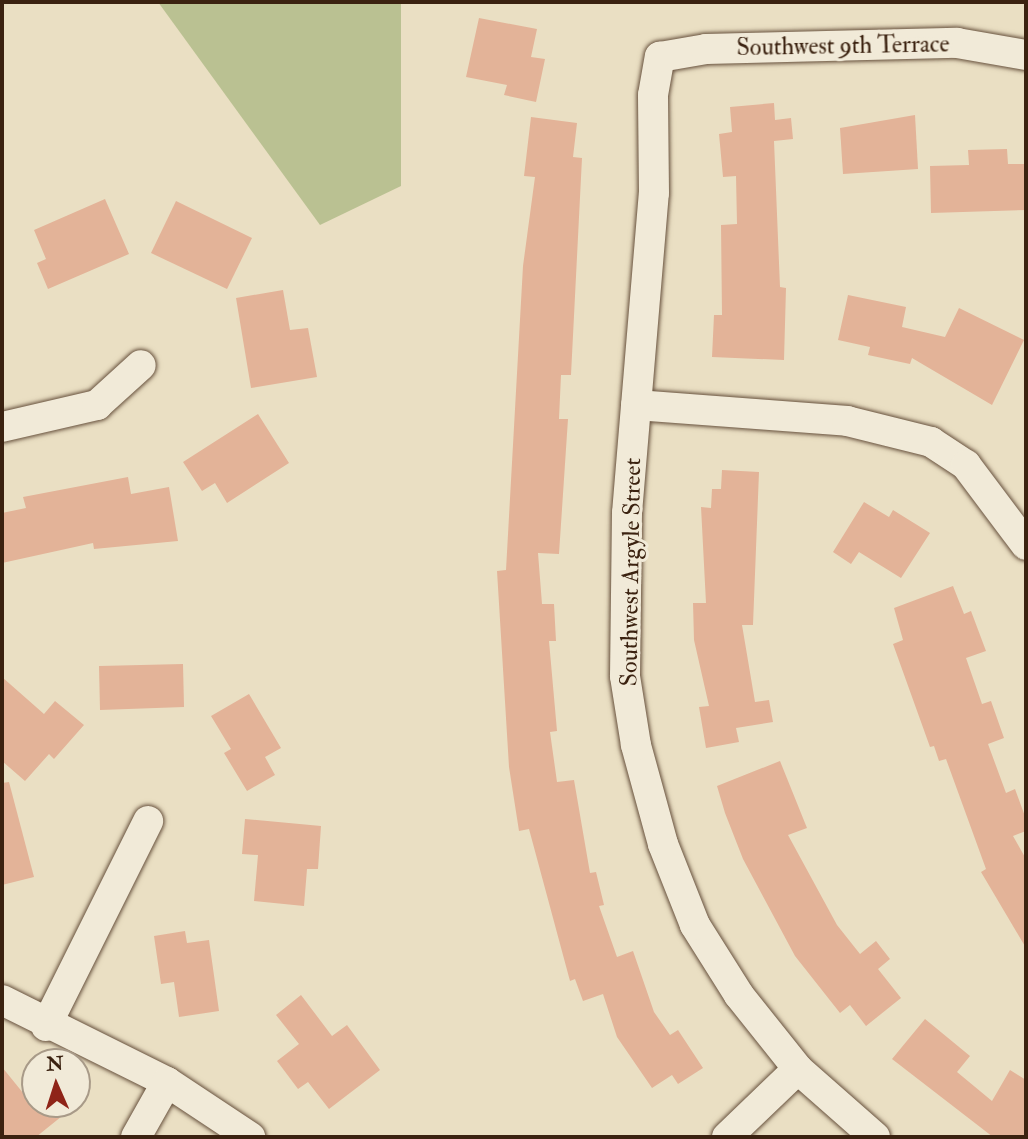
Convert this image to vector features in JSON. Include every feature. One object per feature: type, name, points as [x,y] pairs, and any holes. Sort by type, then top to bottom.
[{"type":"street","name":"Southwest 9th Terrace","points":[[660,57],[706,49],[957,43],[1026,55]]},
{"type":"street","name":"Southwest Argyle Street","points":[[660,57],[653,95],[654,193],[627,513],[625,676],[636,745],[663,844],[695,925],[738,995],[798,1069],[875,1137]]},
{"type":"street","points":[[2,427],[97,405],[141,365]]},
{"type":"street","points":[[636,405],[846,421],[931,442],[966,465],[1026,545]]},
{"type":"street","points":[[46,1026],[148,821]]},
{"type":"street","points":[[2,1000],[46,1026],[167,1082],[250,1137]]},
{"type":"street","points":[[727,1137],[798,1069]]},
{"type":"street","points":[[136,1137],[167,1082]]},
{"type":"green space","points":[[158,2],[401,2],[401,186],[320,225]]},
{"type":"building","points":[[479,18],[537,29],[531,57],[545,59],[536,102],[504,95],[507,85],[466,77]]},
{"type":"building","points":[[774,103],[775,120],[791,118],[793,139],[774,141],[780,287],[786,288],[784,360],[712,357],[714,315],[722,315],[721,225],[737,224],[736,176],[723,177],[719,134],[732,132],[730,107]]},
{"type":"building","points":[[915,115],[918,169],[843,174],[840,128]]},
{"type":"building","points":[[531,117],[577,123],[573,157],[582,158],[571,375],[561,375],[559,419],[568,419],[559,554],[538,553],[542,604],[554,604],[556,641],[549,641],[557,731],[550,732],[557,782],[574,780],[590,873],[596,872],[604,905],[599,906],[617,957],[633,951],[654,1012],[670,1035],[678,1030],[703,1068],[678,1084],[672,1075],[652,1088],[617,1037],[603,994],[583,1001],[575,979],[570,981],[529,829],[519,831],[509,767],[497,571],[506,570],[523,266],[535,177],[524,176]]},
{"type":"building","points":[[1007,149],[1008,164],[1026,164],[1026,210],[931,213],[930,166],[969,165],[968,150]]},
{"type":"building","points":[[105,199],[129,254],[48,289],[37,263],[46,259],[34,230]]},
{"type":"building","points":[[176,201],[252,238],[227,289],[151,253]]},
{"type":"building","points":[[283,290],[290,330],[308,328],[317,377],[251,388],[236,298]]},
{"type":"building","points":[[848,295],[906,307],[902,327],[945,337],[959,308],[1024,340],[992,405],[912,358],[910,364],[868,355],[870,347],[838,340]]},
{"type":"building","points":[[258,414],[289,463],[227,503],[215,483],[202,491],[183,462]]},
{"type":"building","points":[[722,470],[759,472],[753,625],[742,625],[755,702],[769,700],[773,722],[736,728],[739,742],[706,748],[699,707],[709,706],[694,640],[693,603],[706,603],[701,507],[711,508],[712,489],[721,489]]},
{"type":"building","points":[[128,477],[131,494],[169,487],[178,541],[94,549],[93,543],[2,563],[2,513],[26,508],[23,497]]},
{"type":"building","points":[[864,502],[889,517],[893,510],[930,533],[901,578],[859,552],[851,564],[833,552]]},
{"type":"building","points":[[953,586],[964,614],[971,611],[986,651],[966,658],[982,704],[991,701],[1004,738],[988,744],[1006,793],[1015,789],[1026,819],[1026,831],[1013,836],[1026,859],[1026,948],[981,872],[986,869],[946,759],[939,761],[934,746],[930,747],[893,644],[903,640],[894,608]]},
{"type":"building","points":[[183,664],[184,707],[100,710],[99,666]]},
{"type":"building","points":[[2,677],[44,714],[55,701],[84,725],[54,759],[49,754],[25,781],[2,761]]},
{"type":"building","points":[[249,694],[281,748],[265,757],[275,775],[247,791],[224,753],[231,749],[211,716]]},
{"type":"building","points":[[780,761],[807,828],[788,835],[837,925],[860,954],[876,941],[890,959],[878,969],[901,998],[866,1026],[850,1005],[840,1013],[795,956],[743,859],[725,813],[717,786]]},
{"type":"building","points":[[9,782],[34,877],[2,885],[2,783]]},
{"type":"building","points":[[245,819],[321,826],[318,869],[307,869],[304,906],[254,901],[258,855],[242,854]]},
{"type":"building","points":[[185,931],[187,943],[209,940],[219,1011],[179,1017],[174,982],[161,984],[154,936]]},
{"type":"building","points":[[301,995],[332,1036],[347,1025],[380,1070],[329,1109],[308,1082],[298,1089],[277,1061],[299,1044],[276,1015]]},
{"type":"building","points":[[925,1019],[970,1056],[957,1072],[992,1101],[1010,1070],[1026,1080],[1026,1137],[993,1137],[892,1059]]},
{"type":"building","points":[[2,1067],[21,1090],[21,1118],[60,1118],[36,1137],[2,1137]]}]
